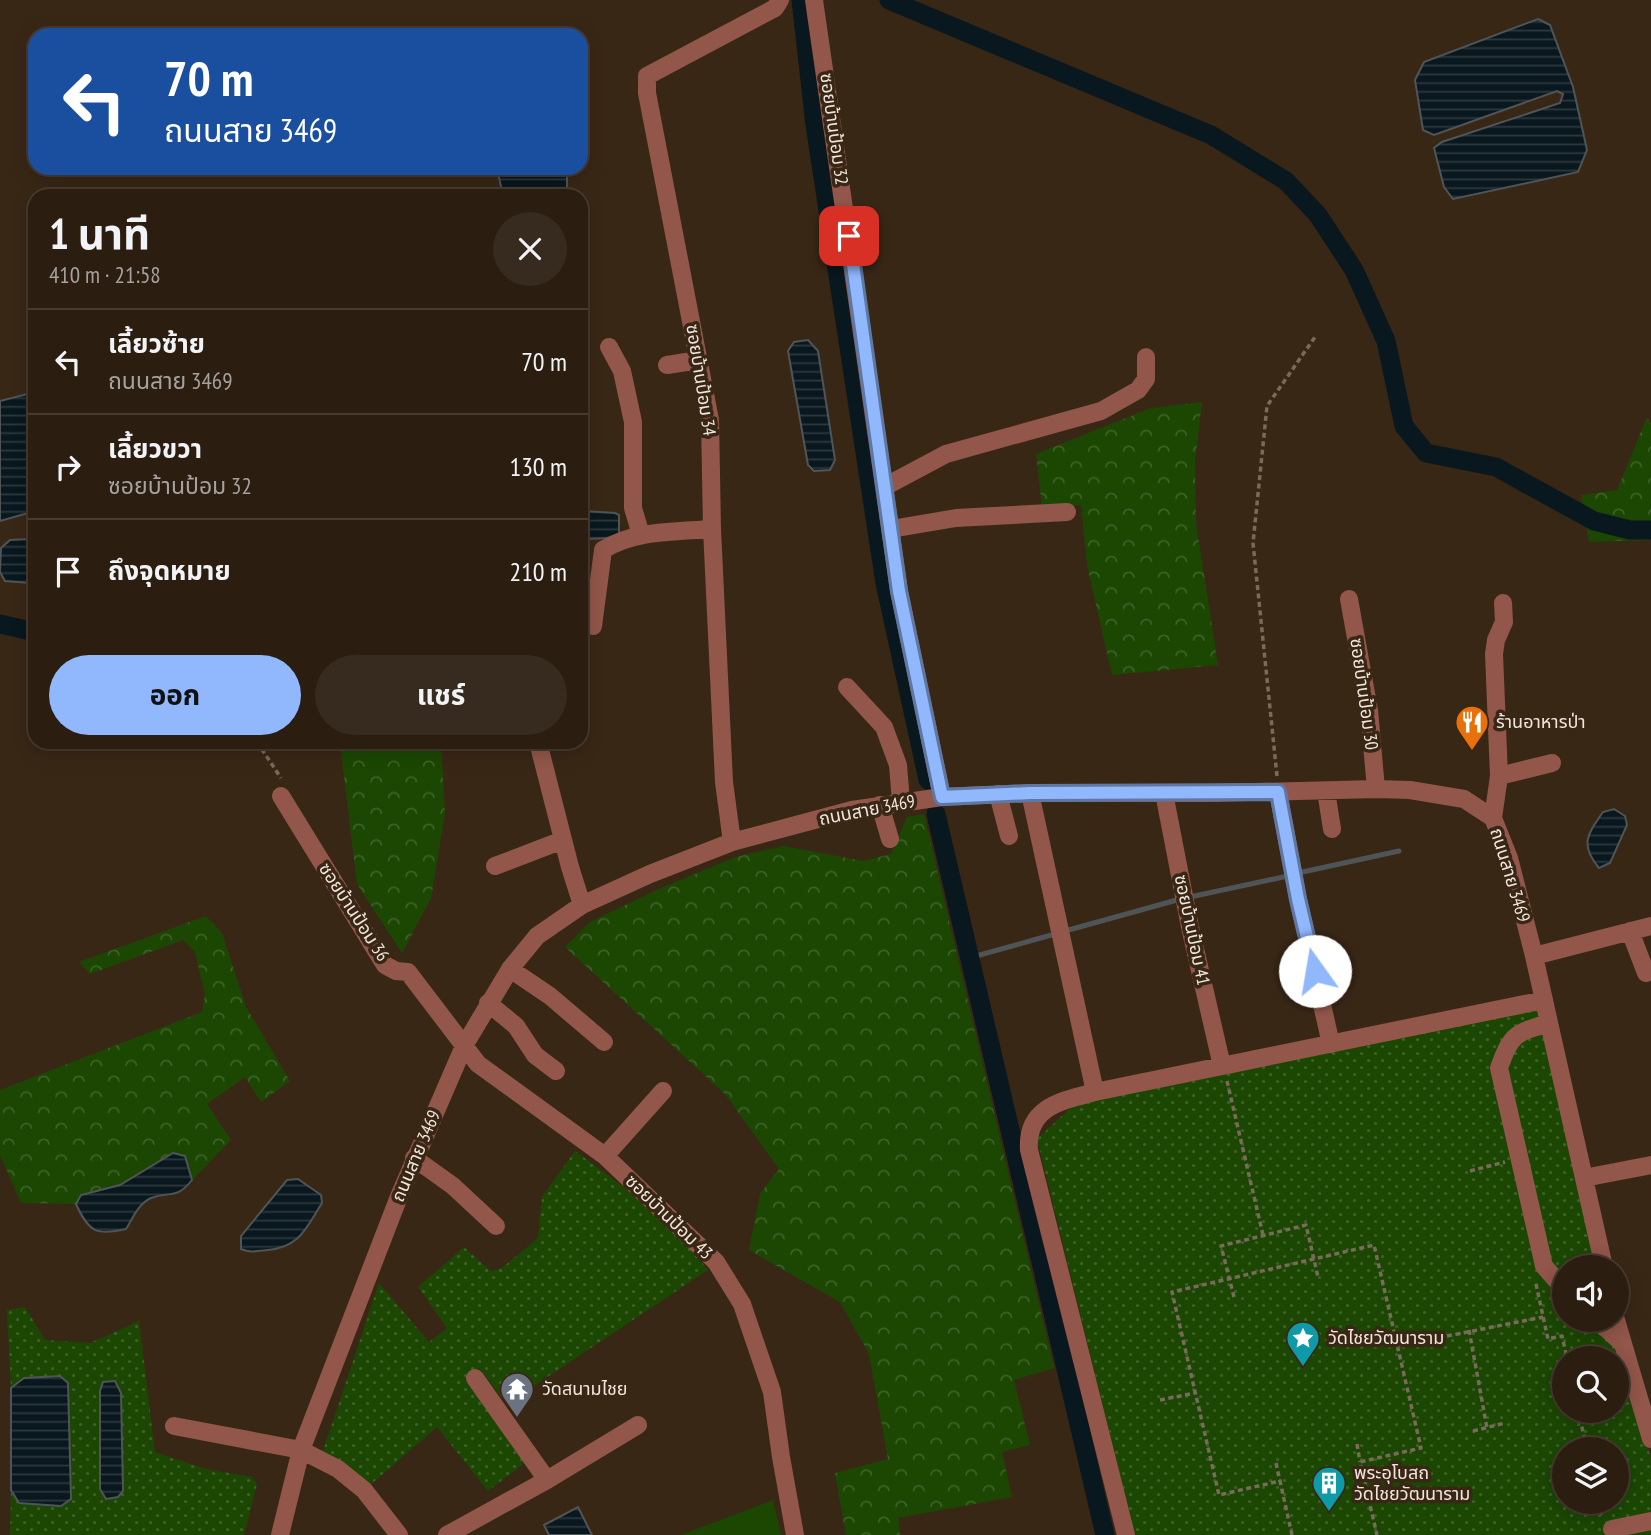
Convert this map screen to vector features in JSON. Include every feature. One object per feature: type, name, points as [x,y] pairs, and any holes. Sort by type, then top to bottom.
[{"type":"street","name":"ซอยบ้านป้อม 34","points":[[732,842],[724,782],[712,529],[710,420],[647,93],[647,76],[775,8],[780,0]]},
{"type":"street","name":"ซอยบ้านป้อม 32","points":[[814,0],[899,591],[942,797]]},
{"type":"street","points":[[609,347],[622,371],[633,422],[633,508],[640,535]]},
{"type":"street","points":[[886,486],[946,454],[1101,411],[1138,390],[1146,379],[1146,357]]},
{"type":"street","points":[[667,365],[699,360]]},
{"type":"street","points":[[891,529],[956,518],[1067,512]]},
{"type":"street","points":[[593,626],[603,550],[640,535],[712,529]]},
{"type":"street","name":"ซอยบ้านป้อม 30","points":[[1349,599],[1369,710],[1376,789]]},
{"type":"street","points":[[1493,818],[1499,776],[1494,654],[1496,640],[1504,622],[1503,603]]},
{"type":"street","points":[[847,687],[884,727],[898,765],[901,802]]},
{"type":"street","points":[[540,749],[582,905]]},
{"type":"street","points":[[1499,776],[1552,763]]},
{"type":"street","name":"ถนนสาย 3469","points":[[281,1535],[301,1450],[414,1158],[464,1046],[510,969],[537,936],[582,905],[650,874],[732,842],[852,810],[942,797],[1030,793],[1376,789],[1410,790],[1464,799],[1493,818],[1509,858],[1534,956],[1601,1255]]},
{"type":"street","points":[[1326,791],[1332,829]]},
{"type":"street","points":[[1278,792],[1298,899],[1331,1044]]},
{"type":"street","points":[[1030,793],[1095,1092]]},
{"type":"street","name":"ซอยบ้านป้อม 41","points":[[1164,793],[1189,927],[1224,1072]]},
{"type":"street","points":[[998,794],[1009,836]]},
{"type":"street","name":"ซอยบ้านป้อม 36","points":[[281,796],[385,965],[396,971],[408,972],[464,1046]]},
{"type":"street","points":[[880,805],[890,839]]},
{"type":"street","points":[[495,866],[563,840]]},
{"type":"street","points":[[1534,956],[1651,926]]},
{"type":"street","points":[[1630,931],[1646,973]]},
{"type":"street","points":[[510,969],[550,996],[604,1042]]},
{"type":"street","points":[[1126,1535],[1029,1150],[1028,1135],[1039,1116],[1056,1102],[1095,1092],[1224,1072],[1331,1044],[1544,1000]]},
{"type":"street","points":[[488,1003],[516,1026],[536,1055],[556,1071]]},
{"type":"street","points":[[1549,1023],[1529,1029],[1509,1041],[1499,1068],[1544,1266],[1552,1275]]},
{"type":"street","name":"ซอยบ้านป้อม 43","points":[[464,1046],[478,1064],[605,1156],[709,1255],[742,1304],[772,1392],[780,1457],[795,1535]]},
{"type":"street","points":[[605,1156],[663,1091]]},
{"type":"street","points":[[414,1158],[453,1186],[496,1227]]},
{"type":"street","points":[[1584,1178],[1651,1165]]},
{"type":"street","points":[[1610,1332],[1621,1342]]},
{"type":"street","points":[[1619,1332],[1651,1439]]},
{"type":"street","points":[[475,1378],[547,1480]]},
{"type":"street","points":[[447,1535],[547,1480],[638,1425]]},
{"type":"street","points":[[174,1426],[301,1450],[338,1469],[365,1490],[399,1535]]},
{"type":"street","points":[[1612,1529],[1651,1521]]},
{"type":"path","points":[[1278,792],[1253,543],[1266,407],[1315,337]]},
{"type":"path","points":[[1224,1072],[1263,1236]]},
{"type":"path","points":[[1470,1171],[1520,1159]]},
{"type":"path","points":[[1234,1297],[1221,1246],[1306,1225],[1318,1277]]},
{"type":"path","points":[[1280,1481],[1219,1495],[1172,1292],[1374,1245],[1421,1448],[1360,1462]]},
{"type":"path","points":[[1544,1266],[1534,1274],[1548,1339],[1562,1336],[1564,1346]]},
{"type":"path","points":[[1397,1346],[1543,1317]]},
{"type":"path","points":[[1469,1330],[1487,1427]]},
{"type":"path","points":[[1160,1400],[1195,1393]]},
{"type":"path","points":[[1474,1431],[1505,1423]]},
{"type":"path","points":[[1357,1444],[1377,1535]]},
{"type":"path","points":[[1276,1463],[1292,1535]]},
{"type":"green space","points":[[1202,402],[1195,462],[1196,523],[1218,665],[1112,675],[1087,565],[1081,505],[1042,507],[1036,454],[1151,408]]},
{"type":"green space","points":[[1647,417],[1651,424],[1651,540],[1589,542],[1581,495],[1617,490]]},
{"type":"green space","points":[[341,749],[441,749],[445,813],[431,898],[402,953],[357,884]]},
{"type":"green space","points":[[924,814],[1054,1368],[1014,1380],[1030,1445],[1002,1452],[1012,1497],[898,1518],[900,1535],[846,1535],[835,1473],[888,1459],[869,1354],[840,1302],[749,1250],[760,1194],[779,1169],[725,1094],[565,947],[590,922],[661,888],[736,857],[784,846],[863,861],[891,854],[907,817]]},
{"type":"green space","points":[[206,916],[222,933],[246,1007],[290,1081],[261,1102],[245,1077],[207,1104],[231,1140],[192,1180],[185,1156],[173,1153],[120,1185],[81,1195],[76,1204],[21,1203],[0,1155],[0,1090],[202,1012],[205,995],[195,952],[183,940],[90,974],[79,962]]},
{"type":"green space","points":[[1540,1007],[1596,1255],[1552,1255],[1552,1332],[1614,1332],[1619,1346],[1552,1346],[1552,1423],[1629,1423],[1629,1382],[1651,1458],[1651,1535],[1135,1535],[1037,1139],[1075,1104]]},
{"type":"green space","points":[[575,1151],[646,1206],[678,1236],[708,1270],[507,1404],[479,1368],[467,1376],[526,1462],[488,1491],[437,1427],[368,1487],[360,1477],[323,1451],[379,1283],[429,1342],[447,1328],[418,1287],[464,1247],[491,1271],[502,1268],[538,1238],[542,1197]]},
{"type":"green space","points":[[25,1307],[45,1340],[90,1343],[139,1321],[155,1452],[206,1469],[252,1477],[257,1484],[244,1535],[10,1535],[11,1490],[19,1503],[61,1505],[71,1499],[68,1383],[60,1376],[24,1378],[11,1388],[7,1310]]},
{"type":"green space","points":[[773,1500],[781,1535],[681,1535]]},
{"type":"shaded area","points":[[1538,19],[1550,25],[1573,87],[1587,150],[1578,172],[1453,199],[1444,187],[1434,148],[1442,142],[1560,103],[1563,94],[1557,91],[1434,135],[1423,130],[1415,80],[1424,62]]},
{"type":"shaded area","points":[[498,175],[567,175],[567,189],[502,189]]},
{"type":"shaded area","points":[[808,340],[818,351],[835,460],[830,470],[814,471],[808,465],[788,351],[794,342]]},
{"type":"shaded area","points":[[28,394],[28,513],[0,521],[0,401]]},
{"type":"shaded area","points":[[588,511],[619,515],[619,534],[614,538],[588,539]]},
{"type":"shaded area","points":[[28,539],[28,583],[5,581],[0,572],[1,548],[10,540]]},
{"type":"shaded area","points":[[1614,809],[1625,816],[1627,825],[1610,863],[1599,868],[1589,852],[1588,839],[1603,812]]},
{"type":"shaded area","points":[[173,1153],[185,1156],[192,1180],[182,1190],[146,1201],[126,1229],[100,1232],[85,1221],[76,1204],[81,1195],[120,1185]]},
{"type":"shaded area","points":[[298,1179],[321,1195],[322,1203],[301,1235],[279,1248],[254,1251],[241,1249],[241,1236],[287,1180]]},
{"type":"shaded area","points":[[60,1376],[68,1383],[71,1499],[61,1506],[19,1503],[11,1490],[11,1388],[24,1378]]},
{"type":"shaded area","points":[[115,1381],[121,1393],[123,1491],[118,1497],[106,1499],[100,1489],[100,1391],[103,1382]]},
{"type":"shaded area","points":[[578,1507],[592,1535],[549,1535],[544,1525]]},
{"type":"waterway","points":[[801,0],[815,125],[885,583],[928,780]]},
{"type":"waterway","points":[[889,0],[1211,135],[1286,181],[1318,215],[1354,270],[1386,341],[1404,426],[1426,453],[1496,467],[1594,521],[1630,530],[1651,530]]},
{"type":"waterway","points":[[0,624],[28,630]]},
{"type":"waterway","points":[[936,814],[1105,1535]]},
{"type":"waterway","points":[[1298,873],[1399,851]]},
{"type":"waterway","points":[[1190,897],[1288,876]]},
{"type":"waterway","points":[[1065,931],[1177,900]]},
{"type":"waterway","points":[[969,958],[1055,934]]},
{"type":"place","name":"ร้านอาหารป่า","points":[[1472,752]]},
{"type":"place","name":"วัดไชยวัฒนาราม","points":[[1303,1368]]},
{"type":"place","name":"วัดสนามไชย","points":[[517,1419]]},
{"type":"place","name":"พระอุโบสถ วัดไชยวัฒนาราม","points":[[1329,1513]]},
{"type":"route","points":[[849,236],[899,591],[942,797],[1030,793],[1278,792],[1315,971]]}]
